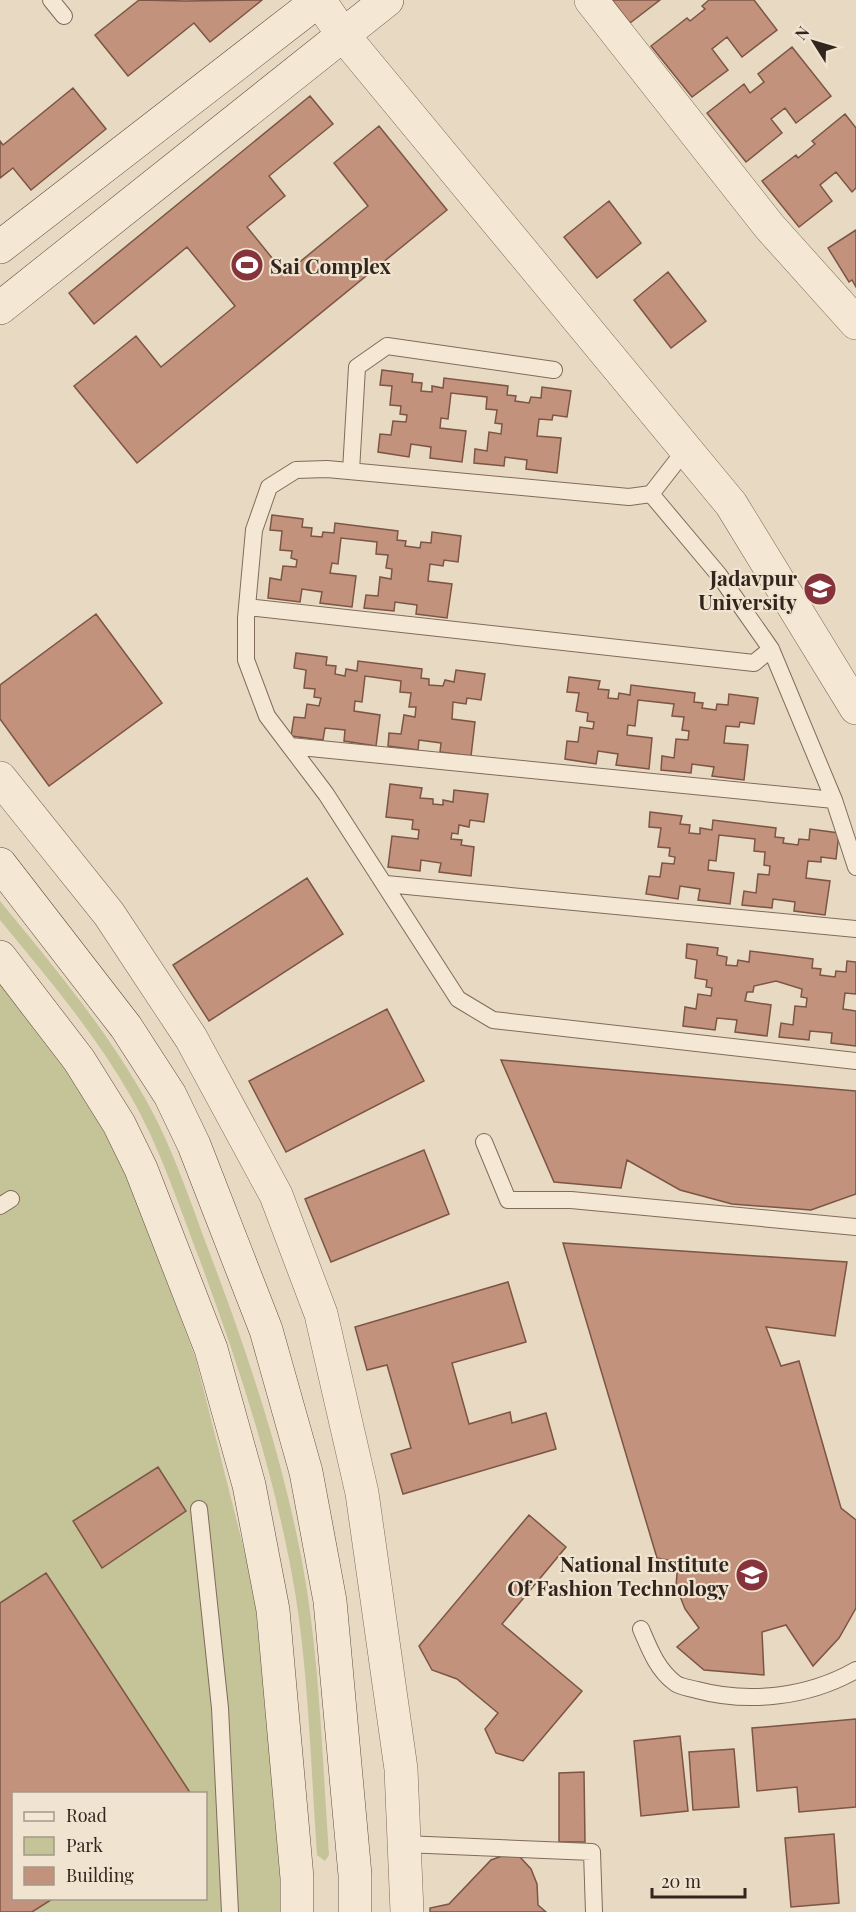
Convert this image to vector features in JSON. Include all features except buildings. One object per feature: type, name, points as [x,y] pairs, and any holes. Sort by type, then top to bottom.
[{"type":"street","points":[[0,247],[319,0],[343,35],[731,504],[856,708]]},
{"type":"street","points":[[0,308],[387,0]]},
{"type":"street","points":[[591,0],[769,226],[856,323]]},
{"type":"street","points":[[0,778],[110,914],[191,1038],[276,1195],[317,1303],[362,1493],[401,1769],[407,1912]]},
{"type":"street","points":[[0,864],[126,1027],[170,1095],[194,1145],[266,1330],[306,1472],[330,1601],[355,1875],[355,1912]]},
{"type":"street","points":[[0,957],[79,1060],[119,1124],[141,1169],[211,1348],[249,1485],[273,1610],[297,1878],[297,1912]]},
{"type":"lane","points":[[51,0],[64,16]]},
{"type":"lane","points":[[351,471],[357,367],[387,346],[554,370]]},
{"type":"lane","points":[[686,450],[651,494],[629,497],[351,471],[296,470],[269,486],[254,530],[247,606],[246,660],[267,716],[326,794],[458,999],[493,1020],[856,1062]]},
{"type":"lane","points":[[651,494],[719,575],[771,649],[834,800],[856,867]]},
{"type":"lane","points":[[247,606],[754,663],[771,649]]},
{"type":"lane","points":[[290,746],[834,800]]},
{"type":"lane","points":[[386,884],[856,929]]},
{"type":"lane","points":[[484,1142],[508,1200],[571,1200],[856,1227]]},
{"type":"lane","points":[[199,1509],[220,1708],[230,1912]]},
{"type":"lane","points":[[641,1629],[654,1660],[676,1684],[724,1698],[783,1695],[831,1684],[856,1670]]},
{"type":"lane","points":[[404,1844],[592,1852],[594,1912]]},
{"type":"green space","points":[[0,901],[91,1015],[124,1063],[150,1107],[170,1148],[251,1367],[285,1483],[308,1597],[317,1671],[322,1744],[329,1855],[325,1861],[317,1855],[304,1662],[288,1554],[268,1468],[229,1341],[168,1175],[140,1114],[101,1049],[52,983],[0,920]]},
{"type":"green space","points":[[0,983],[81,1090],[120,1153],[196,1360],[254,1589],[282,1883],[282,1912],[0,1912]]},
{"type":"place","name":"Sai Complex","points":[[247,265]]},
{"type":"place","name":"Jadavpur University","points":[[820,589]]},
{"type":"place","name":"National Institute Of Fashion Technology","points":[[752,1575]]}]
